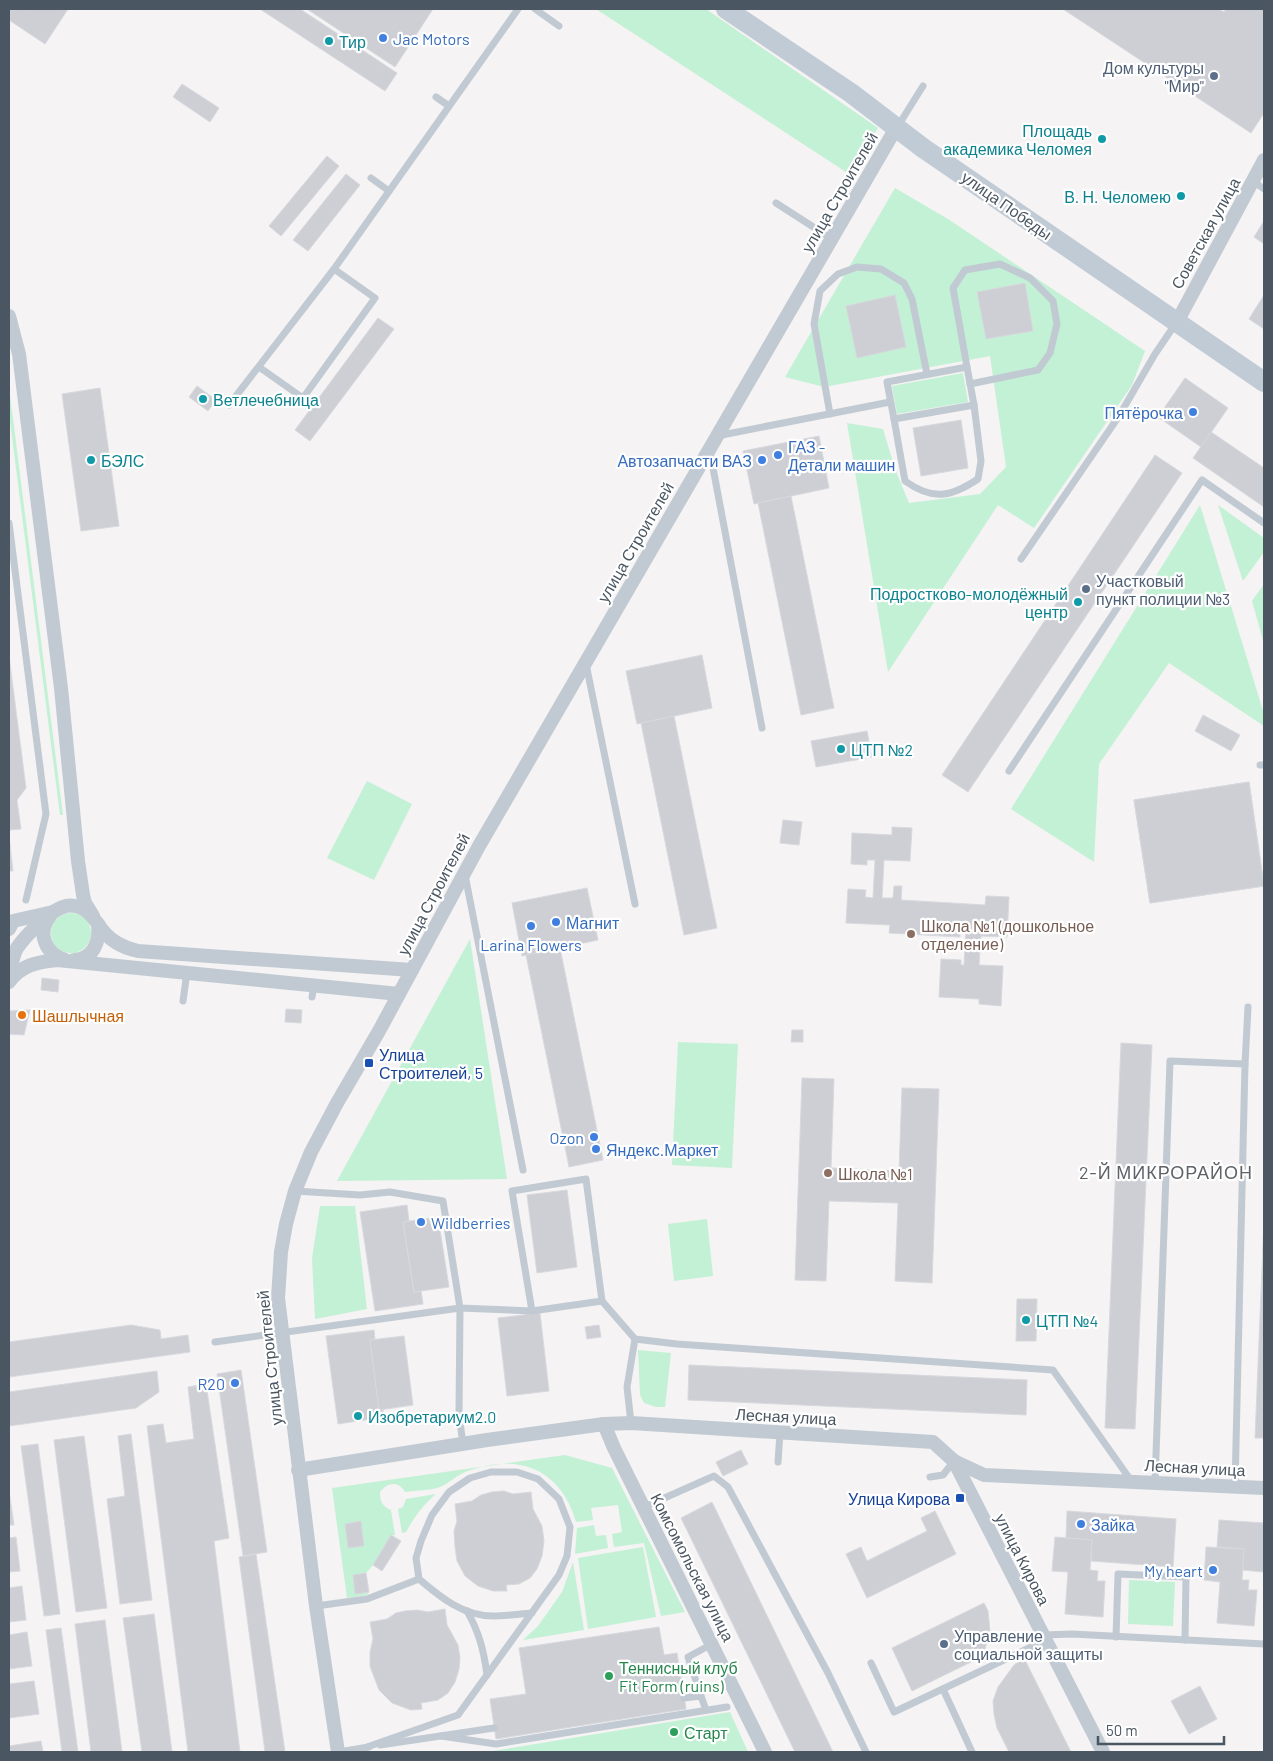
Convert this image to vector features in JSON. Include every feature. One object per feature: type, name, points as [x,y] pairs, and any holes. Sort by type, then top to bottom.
[{"type":"street","name":"улица Победы","points":[[726,9],[851,93],[896,128],[1264,382]]},
{"type":"street","name":"улица Строителей","points":[[338,1752],[298,1470],[278,1298],[280,1252],[290,1205],[311,1152],[464,872],[896,128]]},
{"type":"street","name":"Советская улица","points":[[1177,322],[1259,185],[1264,160]]},
{"type":"street","points":[[9,316],[19,354],[58,660],[78,861],[85,903],[95,920],[99,936],[96,946],[89,955],[79,960],[69,961],[58,958],[50,951],[44,942],[43,931],[46,920],[53,912]]},
{"type":"street","points":[[9,978],[14,954],[25,938],[53,912],[63,906],[74,905],[84,908],[111,940],[120,946],[138,951],[412,970]]},
{"type":"street","points":[[9,929],[13,921],[53,912]]},
{"type":"street","points":[[9,982],[21,969],[29,964],[47,961],[69,961],[187,972],[313,991],[399,994]]},
{"type":"street","name":"Лесная улица","points":[[298,1470],[604,1424],[631,1423],[933,1442],[954,1461],[984,1476],[1264,1488]]},
{"type":"street","name":"Комсомольская улица","points":[[604,1424],[614,1448],[765,1752]]},
{"type":"street","name":"улица Кирова","points":[[954,1461],[1103,1752]]},
{"type":"lane","points":[[229,405],[334,269],[518,9]]},
{"type":"lane","points":[[535,9],[559,26]]},
{"type":"lane","points":[[896,128],[923,86]]},
{"type":"lane","points":[[436,97],[449,106]]},
{"type":"lane","points":[[370,178],[389,191]]},
{"type":"lane","points":[[776,203],[832,239]]},
{"type":"lane","points":[[967,366],[886,382],[905,481],[918,490],[935,495],[961,490],[978,479],[981,461],[974,405],[970,384],[967,366],[953,288],[966,270],[1000,264],[1030,278],[1053,301],[1057,324],[1050,353],[1038,370],[970,384]]},
{"type":"lane","points":[[830,414],[814,324],[820,291],[838,274],[857,267],[881,269],[904,283],[912,299],[927,374]]},
{"type":"lane","points":[[259,367],[303,398],[375,298],[334,269]]},
{"type":"lane","points":[[1021,559],[1119,416],[1177,322]]},
{"type":"lane","points":[[717,436],[890,402]]},
{"type":"lane","points":[[894,419],[974,405]]},
{"type":"lane","points":[[709,450],[762,728]]},
{"type":"lane","points":[[1009,771],[1202,480],[1264,523]]},
{"type":"lane","points":[[9,523],[46,814],[26,900]]},
{"type":"lane","points":[[586,662],[635,904]]},
{"type":"lane","points":[[464,872],[523,1170]]},
{"type":"lane","points":[[183,1001],[187,972]]},
{"type":"lane","points":[[1235,1487],[1248,1007]]},
{"type":"lane","points":[[1155,1483],[1170,1061],[1245,1064]]},
{"type":"lane","points":[[532,1311],[512,1191],[586,1179],[602,1301],[635,1339],[676,1344],[1053,1370],[1132,1482]]},
{"type":"lane","points":[[295,1191],[360,1195],[390,1192],[443,1201],[460,1308],[459,1415],[463,1444]]},
{"type":"lane","points":[[215,1342],[460,1308],[532,1311],[602,1301]]},
{"type":"lane","points":[[631,1423],[627,1387],[635,1339]]},
{"type":"lane","points":[[778,1462],[780,1433]]},
{"type":"lane","points":[[930,1477],[942,1475],[954,1461]]},
{"type":"lane","points":[[367,1747],[458,1715],[532,1613],[559,1575],[567,1556],[570,1526],[559,1498],[538,1479],[517,1472],[491,1472],[470,1478],[449,1492],[432,1515],[420,1541],[416,1558],[418,1579],[450,1604],[467,1611],[492,1616],[532,1613]]},
{"type":"lane","points":[[644,1507],[714,1476],[728,1486],[828,1673],[866,1752]]},
{"type":"lane","points":[[1116,1637],[1118,1574],[1186,1577],[1185,1640]]},
{"type":"lane","points":[[316,1606],[367,1599],[418,1579]]},
{"type":"lane","points":[[467,1611],[476,1628],[484,1652],[487,1675]]},
{"type":"lane","points":[[871,1663],[894,1712],[1044,1637],[1116,1637],[1264,1644]]},
{"type":"lane","points":[[706,1710],[688,1657],[712,1644]]},
{"type":"lane","points":[[943,1688],[972,1752]]},
{"type":"lane","points":[[684,1698],[701,1696]]},
{"type":"lane","points":[[441,1736],[496,1744],[727,1707]]},
{"type":"lane","points":[[338,1752],[494,1728]]},
{"type":"green space","points":[[596,9],[706,9],[878,128],[849,174]]},
{"type":"green space","points":[[895,188],[948,219],[1145,351],[1132,385],[1034,528],[998,505],[888,672],[847,423],[883,429],[895,469],[909,503],[980,494],[1006,467],[990,356],[824,387],[785,377]]},
{"type":"green space","points":[[963,373],[968,402],[897,414],[892,386]]},
{"type":"green space","points":[[9,387],[63,815],[60,815],[9,413]]},
{"type":"green space","points":[[1200,505],[1264,714],[1264,726],[1169,663],[1099,764],[1094,862],[1011,809]]},
{"type":"green space","points":[[1218,505],[1264,538],[1264,552],[1243,581]]},
{"type":"green space","points":[[1264,584],[1264,644],[1252,601]]},
{"type":"green space","points":[[367,781],[412,804],[374,880],[327,858]]},
{"type":"green space","points":[[67,913],[75,913],[82,916],[88,922],[91,933],[88,944],[82,950],[75,953],[67,953],[60,950],[54,944],[51,937],[51,929],[54,922],[60,916]]},
{"type":"green space","points":[[470,939],[507,1179],[337,1181]]},
{"type":"green space","points":[[678,1042],[738,1044],[732,1168],[672,1165]]},
{"type":"green space","points":[[320,1206],[355,1206],[367,1309],[315,1319],[312,1258]]},
{"type":"green space","points":[[707,1219],[713,1276],[674,1281],[668,1224]]},
{"type":"green space","points":[[638,1350],[671,1353],[665,1407],[656,1407],[644,1403],[640,1395]]},
{"type":"green space","points":[[565,1455],[612,1468],[685,1612],[661,1616],[644,1543],[614,1547],[612,1534],[622,1532],[618,1505],[591,1508],[593,1520],[576,1522],[569,1503],[559,1488],[547,1476],[533,1469],[502,1464]]},
{"type":"green space","points":[[482,1467],[463,1473],[445,1485],[427,1490],[405,1492],[396,1484],[389,1485],[383,1489],[380,1492],[381,1501],[385,1507],[391,1510],[395,1535],[391,1535],[366,1573],[353,1575],[355,1594],[369,1592],[367,1595],[347,1598],[332,1488]]},
{"type":"green space","points":[[436,1494],[419,1512],[406,1532],[402,1533],[398,1509],[403,1507],[406,1499]]},
{"type":"green space","points":[[594,1525],[596,1536],[606,1535],[608,1548],[575,1554],[577,1528]]},
{"type":"green space","points":[[643,1547],[656,1617],[588,1629],[578,1558]]},
{"type":"green space","points":[[573,1562],[584,1630],[523,1640],[538,1626],[562,1592]]},
{"type":"green space","points":[[1129,1580],[1175,1582],[1173,1626],[1128,1624]]},
{"type":"green space","name":"Старт","points":[[730,1712],[748,1752],[487,1752]]},
{"type":"building","points":[[9,9],[68,9],[45,44],[9,20]]},
{"type":"building","name":"Тир","points":[[260,9],[300,9],[397,73],[385,91]]},
{"type":"building","name":"Jac Motors","points":[[307,9],[433,9],[395,67]]},
{"type":"building","name":"Дом культуры \"Мир\"","points":[[1063,9],[1219,9],[1224,12],[1226,9],[1264,9],[1264,113],[1251,133]]},
{"type":"building","points":[[182,84],[219,108],[210,122],[173,97]]},
{"type":"building","points":[[327,156],[339,166],[281,236],[269,226]]},
{"type":"building","points":[[346,174],[360,185],[308,251],[293,240]]},
{"type":"building","points":[[1264,221],[1264,244],[1254,237]]},
{"type":"building","points":[[1025,283],[1033,331],[986,339],[977,292]]},
{"type":"building","points":[[895,295],[906,347],[857,358],[846,306]]},
{"type":"building","points":[[1264,295],[1264,329],[1249,319]]},
{"type":"building","points":[[378,318],[394,329],[310,441],[295,430]]},
{"type":"building","name":"Пятёрочка","points":[[1185,378],[1228,408],[1201,447],[1158,417]]},
{"type":"building","name":"Ветлечебница","points":[[197,386],[216,400],[208,411],[189,397]]},
{"type":"building","name":"БЭЛС","points":[[100,388],[119,526],[81,531],[62,394]]},
{"type":"building","points":[[961,420],[968,468],[921,476],[913,428]]},
{"type":"building","points":[[1211,432],[1264,468],[1264,507],[1193,458]]},
{"type":"building","points":[[819,436],[829,488],[754,504],[743,451]]},
{"type":"building","points":[[1155,455],[1182,473],[968,792],[942,775]]},
{"type":"building","points":[[791,496],[834,708],[801,715],[758,503]]},
{"type":"building","points":[[702,655],[712,708],[637,724],[626,671]]},
{"type":"building","points":[[9,656],[26,788],[17,800],[21,829],[9,830]]},
{"type":"building","points":[[1203,715],[1240,735],[1231,751],[1195,731]]},
{"type":"building","points":[[674,716],[717,928],[684,935],[641,723]]},
{"type":"building","name":"ЦТП №2","points":[[867,731],[872,757],[816,767],[811,741]]},
{"type":"building","points":[[1249,782],[1264,886],[1150,903],[1134,800]],"holes":[[[1235,816],[1237,827],[1245,826],[1247,839],[1240,840],[1243,856],[1213,861],[1206,820]],[[1193,821],[1200,863],[1162,869],[1155,827]]]},
{"type":"building","points":[[1249,782],[1264,886],[1150,903],[1134,800]]},
{"type":"building","points":[[783,820],[802,822],[799,845],[780,843]]},
{"type":"building","points":[[892,827],[912,828],[910,861],[884,860],[882,898],[893,898],[894,886],[902,886],[901,900],[985,905],[986,896],[1009,897],[1007,937],[981,936],[979,965],[1003,966],[1001,1006],[979,1004],[979,999],[939,997],[941,959],[961,960],[961,965],[964,965],[966,932],[960,931],[960,937],[889,933],[890,925],[846,923],[848,889],[866,890],[865,897],[873,898],[875,860],[867,860],[867,865],[851,864],[852,833],[892,835]]},
{"type":"building","points":[[9,836],[13,871],[9,871]]},
{"type":"building","points":[[587,888],[598,940],[522,956],[512,903]]},
{"type":"building","points":[[560,948],[603,1160],[569,1167],[526,955]]},
{"type":"building","points":[[42,978],[59,980],[58,992],[41,990]]},
{"type":"building","points":[[286,1009],[302,1010],[301,1023],[285,1022]]},
{"type":"building","points":[[30,1010],[24,1035],[9,1034],[9,1011]]},
{"type":"building","points":[[792,1030],[803,1030],[803,1042],[791,1042]]},
{"type":"building","points":[[1121,1043],[1152,1045],[1135,1429],[1105,1428]]},
{"type":"building","points":[[802,1078],[834,1079],[831,1168],[899,1171],[902,1088],[939,1089],[932,1283],[895,1281],[898,1203],[829,1201],[826,1281],[795,1280]]},
{"type":"building","points":[[567,1190],[577,1267],[537,1273],[527,1195]]},
{"type":"building","points":[[407,1205],[409,1221],[403,1222],[414,1292],[421,1291],[423,1304],[375,1311],[360,1212]]},
{"type":"building","points":[[438,1217],[449,1287],[414,1292],[403,1222]]},
{"type":"building","points":[[1264,1220],[1264,1438],[1255,1438]]},
{"type":"building","name":"ЦТП №4","points":[[1017,1299],[1037,1299],[1036,1341],[1016,1341]]},
{"type":"building","points":[[540,1313],[549,1391],[507,1396],[498,1318]]},
{"type":"building","points":[[131,1325],[160,1330],[161,1339],[188,1335],[190,1352],[9,1377],[9,1342]]},
{"type":"building","points":[[599,1325],[601,1337],[587,1339],[585,1327]]},
{"type":"building","points":[[374,1330],[375,1340],[370,1340],[379,1410],[383,1409],[384,1417],[338,1424],[326,1336]]},
{"type":"building","points":[[404,1336],[413,1405],[379,1410],[370,1340]]},
{"type":"building","points":[[689,1365],[1027,1380],[1026,1415],[688,1400]]},
{"type":"building","points":[[241,1370],[267,1552],[243,1556],[217,1374]]},
{"type":"building","points":[[157,1371],[159,1392],[136,1408],[9,1426],[9,1392]]},
{"type":"building","points":[[206,1384],[229,1538],[214,1541],[240,1752],[188,1752],[147,1426],[163,1424],[166,1443],[194,1439],[188,1387]]},
{"type":"building","points":[[131,1434],[152,1600],[120,1604],[107,1499],[125,1496],[118,1436]]},
{"type":"building","points":[[84,1436],[107,1608],[76,1612],[54,1440]]},
{"type":"building","points":[[38,1444],[60,1614],[44,1616],[21,1446]]},
{"type":"building","points":[[741,1450],[748,1464],[723,1476],[716,1462]]},
{"type":"building","points":[[9,1491],[14,1525],[9,1525]]},
{"type":"building","points":[[504,1491],[513,1494],[531,1492],[533,1509],[542,1526],[544,1541],[542,1556],[537,1569],[530,1578],[519,1584],[506,1585],[507,1591],[493,1591],[478,1586],[465,1576],[457,1561],[454,1531],[457,1521],[455,1504],[472,1501],[481,1495],[492,1492]]},
{"type":"building","points":[[712,1502],[833,1752],[795,1752],[681,1518]]},
{"type":"building","points":[[935,1511],[956,1554],[867,1598],[846,1554],[861,1547],[867,1561],[927,1531],[921,1518]]},
{"type":"building","points":[[1067,1511],[1176,1519],[1173,1567],[1091,1561],[1092,1540],[1066,1538]]},
{"type":"building","points":[[1219,1520],[1264,1523],[1264,1572],[1242,1570],[1244,1549],[1217,1547]]},
{"type":"building","points":[[361,1521],[364,1546],[348,1548],[345,1524]]},
{"type":"building","points":[[391,1535],[401,1541],[382,1571],[373,1565]]},
{"type":"building","points":[[16,1537],[20,1571],[9,1572],[9,1538]]},
{"type":"building","points":[[1055,1537],[1092,1540],[1090,1570],[1098,1571],[1097,1581],[1105,1581],[1103,1617],[1065,1614],[1068,1572],[1052,1571]]},
{"type":"building","points":[[1206,1547],[1244,1549],[1242,1580],[1249,1580],[1248,1590],[1257,1590],[1254,1626],[1217,1623],[1220,1582],[1204,1580]]},
{"type":"building","points":[[256,1554],[285,1752],[265,1752],[239,1557]]},
{"type":"building","points":[[366,1573],[369,1592],[355,1594],[353,1575]]},
{"type":"building","points":[[22,1586],[26,1620],[9,1622],[9,1588]]},
{"type":"building","name":"Управление социальной защиты","points":[[984,1603],[988,1611],[990,1631],[985,1649],[975,1660],[912,1691],[892,1648]]},
{"type":"building","points":[[445,1609],[447,1625],[458,1645],[460,1658],[455,1682],[448,1693],[438,1700],[421,1703],[422,1709],[411,1710],[392,1703],[379,1690],[370,1666],[370,1652],[373,1639],[370,1622],[387,1619],[396,1613],[405,1611],[417,1610],[428,1612]]},
{"type":"building","points":[[154,1614],[172,1752],[142,1752],[123,1618]]},
{"type":"building","points":[[105,1620],[122,1752],[91,1752],[75,1624]]},
{"type":"building","points":[[659,1627],[664,1655],[677,1653],[686,1709],[496,1739],[490,1699],[526,1694],[519,1648]]},
{"type":"building","points":[[61,1628],[78,1752],[62,1752],[46,1630]]},
{"type":"building","points":[[27,1632],[32,1666],[9,1669],[9,1635]]},
{"type":"building","points":[[1024,1658],[1071,1752],[1009,1752],[997,1728],[993,1701],[998,1687],[1014,1665]]},
{"type":"building","points":[[34,1681],[39,1714],[9,1718],[9,1684]]},
{"type":"building","points":[[1200,1686],[1217,1719],[1189,1734],[1171,1701]]},
{"type":"building","points":[[41,1741],[43,1752],[9,1752],[9,1746]]},
{"type":"place","name":"Jac Motors","points":[[383,38]]},
{"type":"place","name":"Тир","points":[[329,41]]},
{"type":"place","name":"Дом культуры \"Мир\"","points":[[1214,76]]},
{"type":"place","name":"Площадь академика Челомея","points":[[1102,139]]},
{"type":"place","name":"В. Н. Челомею","points":[[1181,196]]},
{"type":"place","name":"Ветлечебница","points":[[203,399]]},
{"type":"place","name":"Пятёрочка","points":[[1193,412]]},
{"type":"place","name":"ГАЗ - Детали машин","points":[[778,455]]},
{"type":"place","name":"БЭЛС","points":[[91,460]]},
{"type":"place","name":"Автозапчасти ВАЗ","points":[[762,460]]},
{"type":"place","name":"Участковый пункт полиции №3","points":[[1086,589]]},
{"type":"place","name":"Подростково-молодёжный центр","points":[[1078,602]]},
{"type":"place","name":"ЦТП №2","points":[[841,749]]},
{"type":"place","name":"Магнит","points":[[556,922]]},
{"type":"place","name":"Larina Flowers","points":[[531,926]]},
{"type":"place","name":"Школа №1 (дошкольное отделение)","points":[[911,934]]},
{"type":"place","name":"Шашлычная","points":[[22,1015]]},
{"type":"place","name":"Улица Строителей, 5","points":[[369,1063]]},
{"type":"place","name":"Ozon","points":[[594,1137]]},
{"type":"place","name":"Яндекс.Маркет","points":[[596,1149]]},
{"type":"place","name":"Школа №1","points":[[828,1173]]},
{"type":"place","name":"Wildberries","points":[[421,1222]]},
{"type":"place","name":"ЦТП №4","points":[[1026,1320]]},
{"type":"place","name":"R20","points":[[235,1383]]},
{"type":"place","name":"Изобретариум2.0","points":[[358,1416]]},
{"type":"place","name":"Улица Кирова","points":[[960,1498]]},
{"type":"place","name":"Зайка","points":[[1081,1524]]},
{"type":"place","name":"My heart","points":[[1213,1570]]},
{"type":"place","name":"Управление социальной защиты","points":[[944,1644]]},
{"type":"place","name":"Теннисный клуб Fit Form (ruins)","points":[[609,1676]]},
{"type":"place","name":"Старт","points":[[674,1732]]},
{"type":"district","name":"2-Й МИКРОРАЙОН","points":[[1166,1172]]}]
